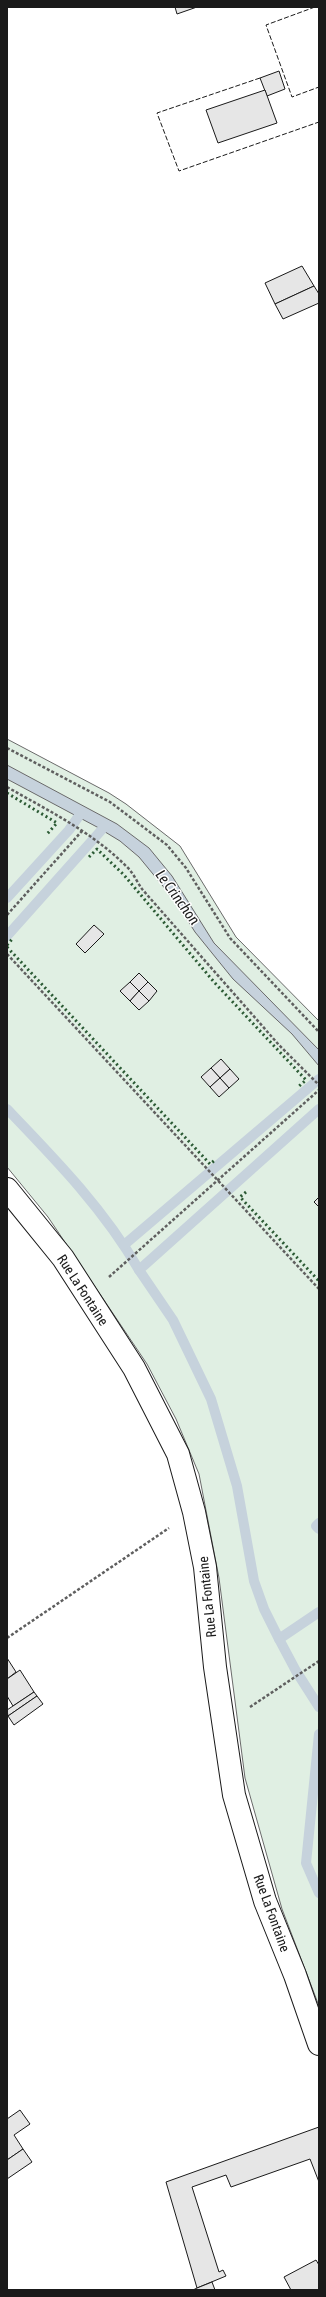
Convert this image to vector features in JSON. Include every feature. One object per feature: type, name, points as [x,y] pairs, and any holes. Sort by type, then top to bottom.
[{"type":"street","name":"Rue La Fontaine","points":[[7,1189],[63,1258],[134,1368],[178,1454],[194,1512],[205,1567],[208,1616],[234,1795],[265,1901],[295,1975],[319,2044]]},
{"type":"path","points":[[7,748],[110,802],[167,845],[182,863],[230,938],[319,1032]]},
{"type":"path","points":[[7,787],[74,825],[100,843],[128,867],[142,889],[310,1078],[319,1085]]},
{"type":"path","points":[[7,915],[82,831]]},
{"type":"path","points":[[7,954],[215,1178],[224,1185],[234,1198],[319,1289]]},
{"type":"path","points":[[128,1261],[135,1253],[319,1090]]},
{"type":"path","points":[[7,1638],[194,1512]]},
{"type":"path","points":[[222,1718],[242,1712],[319,1661]]},
{"type":"green space","points":[[7,739],[109,793],[126,804],[180,846],[236,937],[319,1021],[319,2006],[282,1909],[245,1778],[219,1578],[199,1474],[176,1419],[147,1364],[48,1217],[7,1167]]},
{"type":"water","name":"Le Crinchon","points":[[7,765],[117,824],[149,848],[172,876],[214,943],[319,1050],[319,1066],[292,1034],[233,979],[195,932],[176,902],[139,857],[120,841],[97,827],[7,779]]},
{"type":"building","points":[[175,7],[197,7],[177,14]]},
{"type":"building","points":[[279,71],[285,89],[267,96],[260,78]]},
{"type":"building","points":[[265,90],[277,123],[218,143],[206,110]]},
{"type":"building","points":[[302,266],[314,286],[275,304],[265,283]]},
{"type":"building","points":[[314,286],[319,294],[319,303],[283,319],[275,304]]},
{"type":"building","points":[[94,925],[104,934],[85,953],[76,944]]},
{"type":"building","points":[[139,973],[148,982],[139,991],[130,982]]},
{"type":"building","points":[[130,982],[139,991],[130,1001],[120,991]]},
{"type":"building","points":[[148,982],[157,991],[149,1001],[139,991]]},
{"type":"building","points":[[139,991],[149,1001],[139,1010],[130,1001]]},
{"type":"building","points":[[221,1059],[230,1069],[220,1078],[211,1068]]},
{"type":"building","points":[[211,1068],[220,1078],[210,1087],[201,1077]]},
{"type":"building","points":[[230,1069],[239,1079],[229,1088],[220,1078]]},
{"type":"building","points":[[220,1078],[229,1088],[219,1097],[210,1087]]},
{"type":"building","points":[[319,1197],[319,1207],[314,1202]]},
{"type":"building","points":[[7,1658],[16,1672],[7,1679]]},
{"type":"building","points":[[20,1670],[34,1692],[13,1706],[7,1696],[7,1679]]},
{"type":"building","points":[[34,1692],[37,1696],[8,1716],[7,1710]]},
{"type":"building","points":[[37,1696],[43,1704],[14,1725],[8,1716]]},
{"type":"building","points":[[20,2110],[30,2124],[14,2135],[23,2149],[7,2160],[7,2119]]},
{"type":"building","points":[[319,2127],[319,2182],[310,2159],[231,2187],[226,2175],[192,2187],[219,2272],[223,2270],[226,2276],[197,2288],[166,2182]]},
{"type":"building","points":[[23,2149],[32,2162],[7,2179],[7,2160]]},
{"type":"building","points":[[316,2260],[319,2265],[319,2290],[291,2290],[284,2277]]},
{"type":"building","points":[[212,2282],[215,2290],[193,2290],[197,2288]]},
{"type":"waterway","points":[[7,898],[69,830],[81,813]]},
{"type":"waterway","points":[[7,936],[106,825]]},
{"type":"waterway","points":[[124,1245],[319,1079]]},
{"type":"waterway","points":[[7,1109],[61,1166],[95,1205],[139,1270]]},
{"type":"waterway","points":[[319,1109],[139,1270],[173,1320],[211,1399],[237,1486],[254,1581],[264,1609],[279,1639],[319,1612]]},
{"type":"waterway","points":[[319,1523],[316,1526],[319,1529]]},
{"type":"waterway","points":[[279,1639],[296,1671],[319,1707]]},
{"type":"waterway","points":[[319,1734],[306,1863],[319,1893]]},
{"type":"hedge","points":[[7,793],[57,823],[47,834]]},
{"type":"hedge","points":[[89,857],[97,849],[124,875],[214,982],[306,1080],[298,1087]]},
{"type":"hedge","points":[[7,945],[13,938]]},
{"type":"hedge","points":[[7,947],[210,1164],[215,1160]]},
{"type":"hedge","points":[[246,1192],[240,1197],[319,1281]]},
{"type":"fence","points":[[315,7],[266,25],[292,97],[319,87]]},
{"type":"fence","points":[[260,78],[157,113],[179,171],[319,122]]}]
